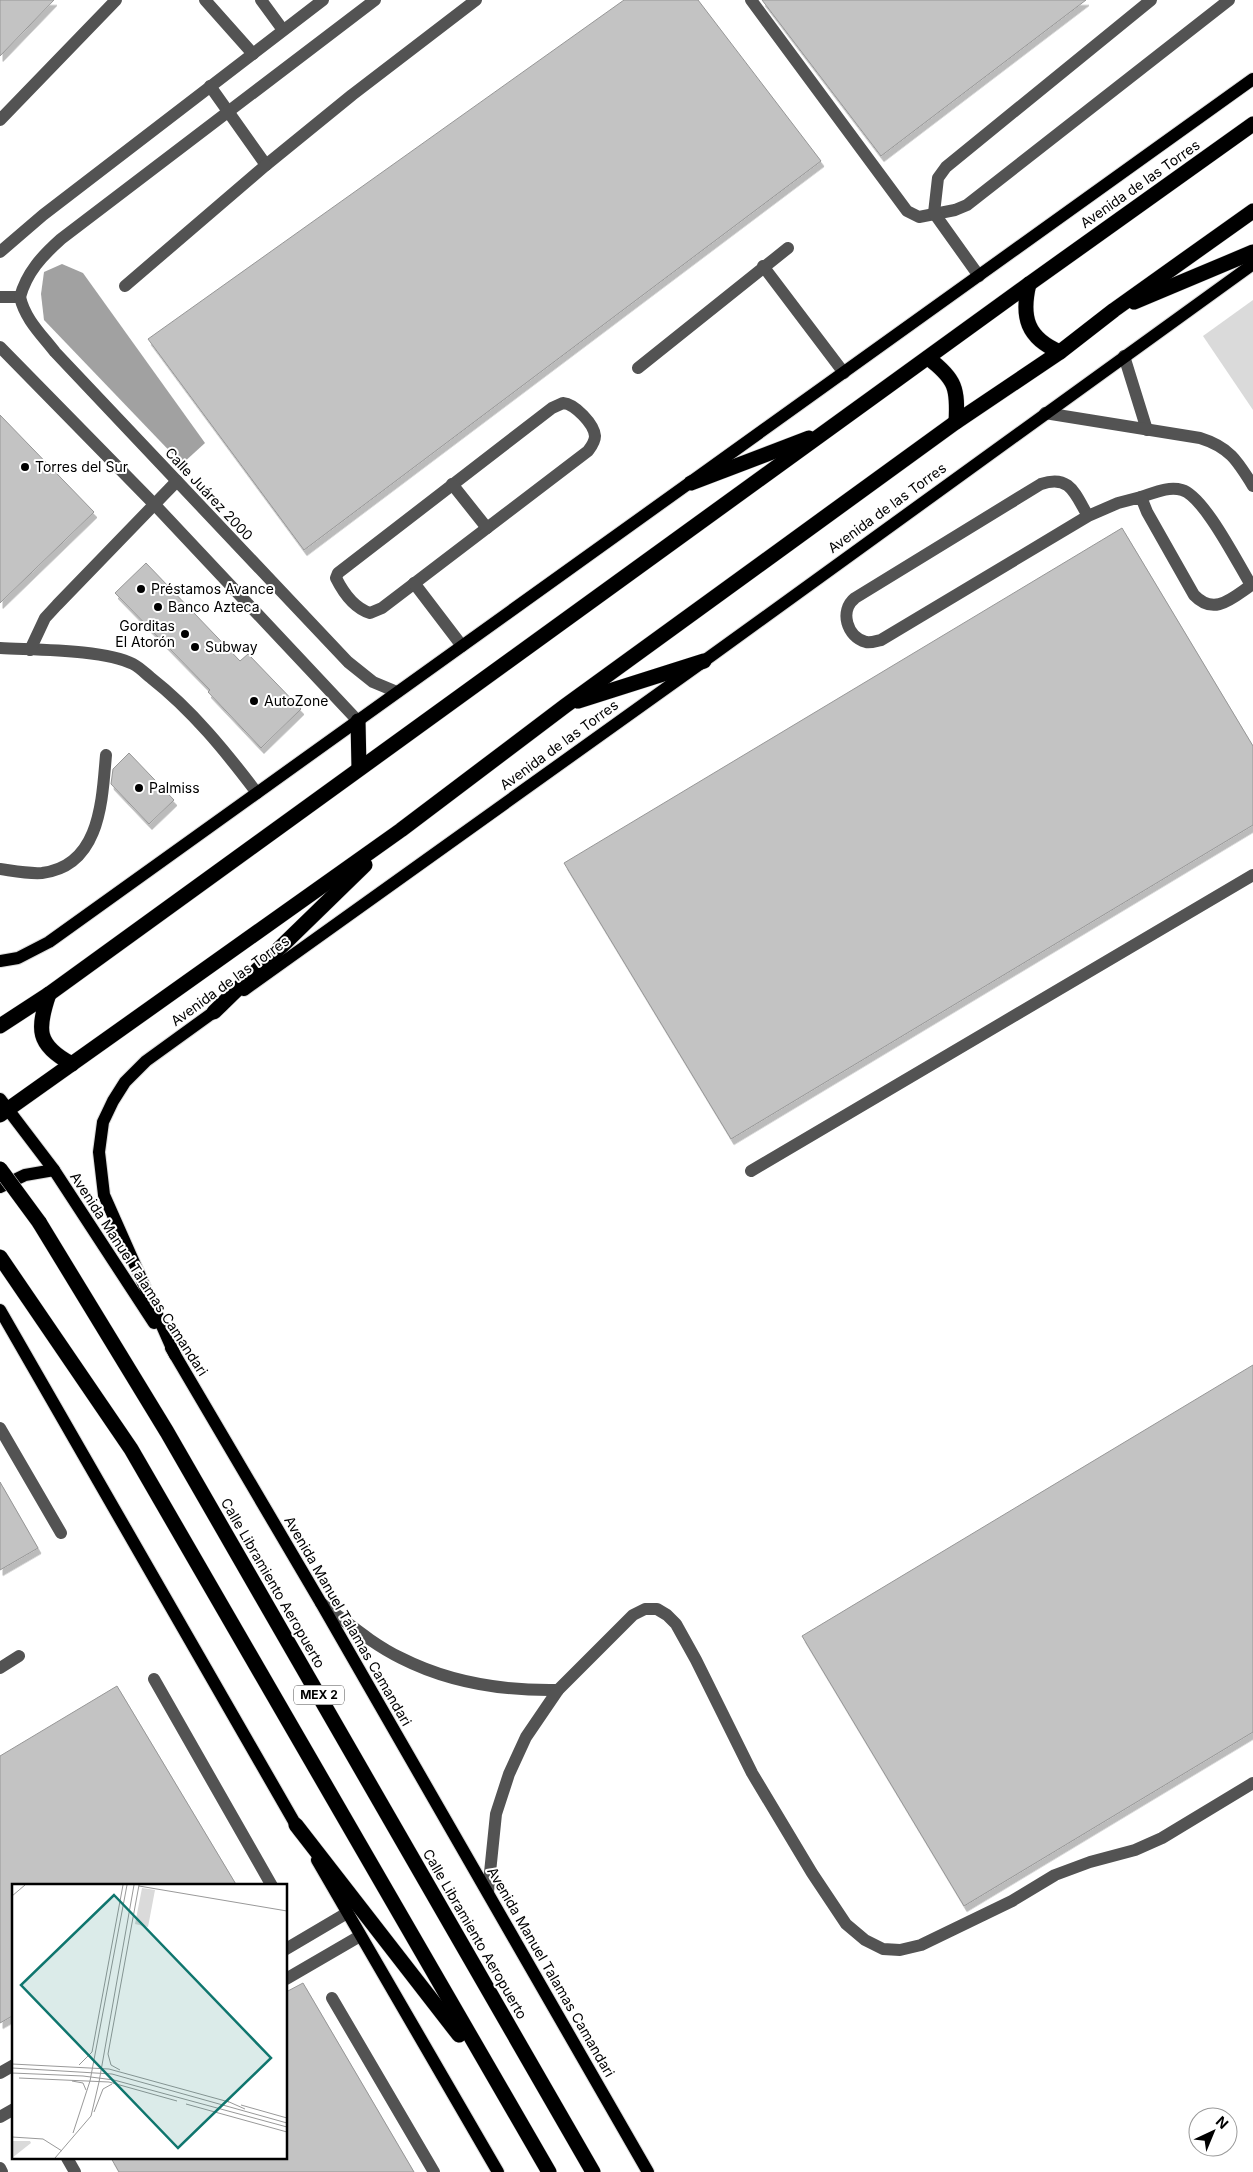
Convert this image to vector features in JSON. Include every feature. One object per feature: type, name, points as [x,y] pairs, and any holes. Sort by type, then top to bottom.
[{"type":"highway","name":"Avenida de las Torres","points":[[0,1026],[49,994],[359,768],[1253,124]]},
{"type":"highway","name":"Avenida de las Torres","points":[[3,1108],[72,1064],[401,830],[565,706],[956,422],[1060,352],[1114,310],[1253,211]]},
{"type":"highway","points":[[1114,310],[1171,288],[1253,252]]},
{"type":"highway","points":[[1029,284],[1024,312],[1028,323],[1038,340],[1060,352]]},
{"type":"highway","points":[[928,358],[946,373],[956,387],[958,397],[956,422]]},
{"type":"highway","points":[[691,483],[829,430]]},
{"type":"highway","points":[[565,706],[704,661]]},
{"type":"highway","points":[[358,720],[359,768]]},
{"type":"highway","points":[[214,1012],[401,830]]},
{"type":"highway","points":[[49,994],[41,1018],[43,1036],[52,1051],[72,1064]]},
{"type":"highway","name":"Calle Libramiento Aeropuerto","points":[[0,1169],[39,1222],[167,1432],[593,2172]]},
{"type":"highway","name":"MEX 2","points":[[0,1256],[131,1449],[548,2172]]},
{"type":"highway","points":[[296,1825],[494,2079]]},
{"type":"main road","name":"Avenida de las Torres","points":[[0,961],[18,958],[49,942],[1253,79]]},
{"type":"main road","name":"Avenida de las Torres","points":[[175,1355],[104,1195],[99,1152],[103,1122],[125,1082],[146,1062],[214,1012],[1253,264]]},
{"type":"main road","name":"Avenida Manuel Talamas Camandari","points":[[3,1108],[54,1170],[175,1355],[488,1892],[648,2172]]},
{"type":"main road","points":[[0,1187],[24,1175],[54,1170]]},
{"type":"main road","points":[[0,1310],[498,2172]]},
{"type":"street","points":[[0,120],[116,0]]},
{"type":"street","points":[[205,0],[254,54]]},
{"type":"street","points":[[260,0],[283,30]]},
{"type":"street","points":[[0,252],[43,215],[323,0]]},
{"type":"street","points":[[0,296],[20,296],[30,272],[42,257],[61,239],[375,0]]},
{"type":"street","points":[[125,286],[266,165],[352,95],[476,0]]},
{"type":"street","points":[[751,0],[907,211],[918,217],[955,210],[967,205],[1229,0]]},
{"type":"street","points":[[979,276],[934,213],[938,178],[946,167],[1151,0]]},
{"type":"street","points":[[210,86],[266,165]]},
{"type":"street","points":[[638,368],[763,266],[788,248]]},
{"type":"street","points":[[763,266],[844,373]]},
{"type":"street","name":"Calle Juárez 2000","points":[[20,296],[23,308],[31,323],[55,352],[348,662],[373,682],[397,692]]},
{"type":"street","points":[[0,347],[155,505],[358,720]]},
{"type":"street","points":[[1124,356],[1147,430]]},
{"type":"street","points":[[563,403],[570,404],[586,420],[595,436],[594,443],[588,451],[487,528],[382,608],[370,613],[362,611],[355,604],[344,592],[336,578],[346,565],[552,408],[563,403]]},
{"type":"street","points":[[1045,413],[1200,438],[1217,443],[1228,451],[1253,486]]},
{"type":"street","points":[[1088,516],[1072,489],[1065,483],[1052,480],[1041,484],[855,598],[849,603],[846,610],[846,620],[851,630],[858,638],[865,642],[881,640],[1088,516],[1118,503],[1173,488],[1190,493],[1211,518],[1252,585],[1216,606],[1209,606],[1201,602],[1194,595],[1163,541],[1141,497]]},
{"type":"street","points":[[30,650],[45,618],[57,604],[177,482]]},
{"type":"street","points":[[452,484],[487,528]]},
{"type":"street","points":[[414,583],[462,646]]},
{"type":"street","points":[[0,648],[66,651],[100,655],[133,664],[169,692],[235,764],[257,794]]},
{"type":"street","points":[[0,869],[34,873],[54,870],[70,862],[84,848],[95,830],[99,815],[106,755]]},
{"type":"street","points":[[751,1171],[1253,875]]},
{"type":"street","points":[[0,1428],[61,1532]]},
{"type":"street","points":[[321,1604],[399,1658],[434,1673],[496,1688],[528,1691],[558,1690]]},
{"type":"street","points":[[488,1892],[496,1814],[509,1774],[526,1737],[558,1690],[633,1615],[645,1609],[656,1609],[667,1615],[676,1624],[752,1773],[812,1873],[846,1924],[866,1940],[884,1949],[900,1950],[922,1945],[1012,1901],[1055,1875],[1090,1862],[1135,1850],[1162,1838],[1253,1783]]},
{"type":"street","points":[[0,1668],[20,1656]]},
{"type":"street","points":[[154,1679],[271,1884]]},
{"type":"street","points":[[288,1948],[347,1913]]},
{"type":"street","points":[[288,1978],[360,1936]]},
{"type":"street","points":[[332,1998],[434,2172]]},
{"type":"street","points":[[0,2073],[12,2066]]},
{"type":"street","points":[[0,2117],[12,2110]]},
{"type":"street","points":[[68,2160],[75,2172]]},
{"type":"street","points":[[0,2168],[2,2172]]},
{"type":"shaded area","points":[[62,264],[83,273],[205,443],[182,464],[44,320],[41,294],[44,272]]},
{"type":"shaded area","points":[[1253,300],[1253,410],[1203,336]]},
{"type":"building","points":[[0,0],[54,0],[0,56]]},
{"type":"building","points":[[624,0],[698,0],[821,161],[304,550],[148,339]]},
{"type":"building","points":[[762,0],[1086,0],[881,156]]},
{"type":"building","name":"Torres del Sur","points":[[0,415],[94,512],[0,603]]},
{"type":"building","points":[[1122,528],[1253,746],[1253,825],[731,1139],[564,863]]},
{"type":"building","points":[[146,563],[240,661],[248,654],[301,709],[261,748],[208,692],[210,690],[115,593]]},
{"type":"building","name":"Palmiss","points":[[129,753],[174,800],[149,824],[111,784],[113,769]]},
{"type":"building","points":[[1253,1365],[1253,1732],[964,1906],[802,1636]]},
{"type":"building","points":[[0,1482],[38,1548],[0,1570]]},
{"type":"building","points":[[117,1686],[236,1884],[12,1884],[12,2016],[0,2023],[0,1756]]},
{"type":"building","points":[[303,1983],[414,2172],[119,2172],[112,2160],[288,2160],[288,1991]]},
{"type":"place","name":"Torres del Sur","points":[[25,467]]},
{"type":"place","name":"Préstamos Avance","points":[[141,589]]},
{"type":"place","name":"Banco Azteca","points":[[158,607]]},
{"type":"place","name":"Gorditas El Atorón","points":[[185,634]]},
{"type":"place","name":"Subway","points":[[195,647]]},
{"type":"place","name":"AutoZone","points":[[254,701]]},
{"type":"place","name":"Palmiss","points":[[139,788]]}]
